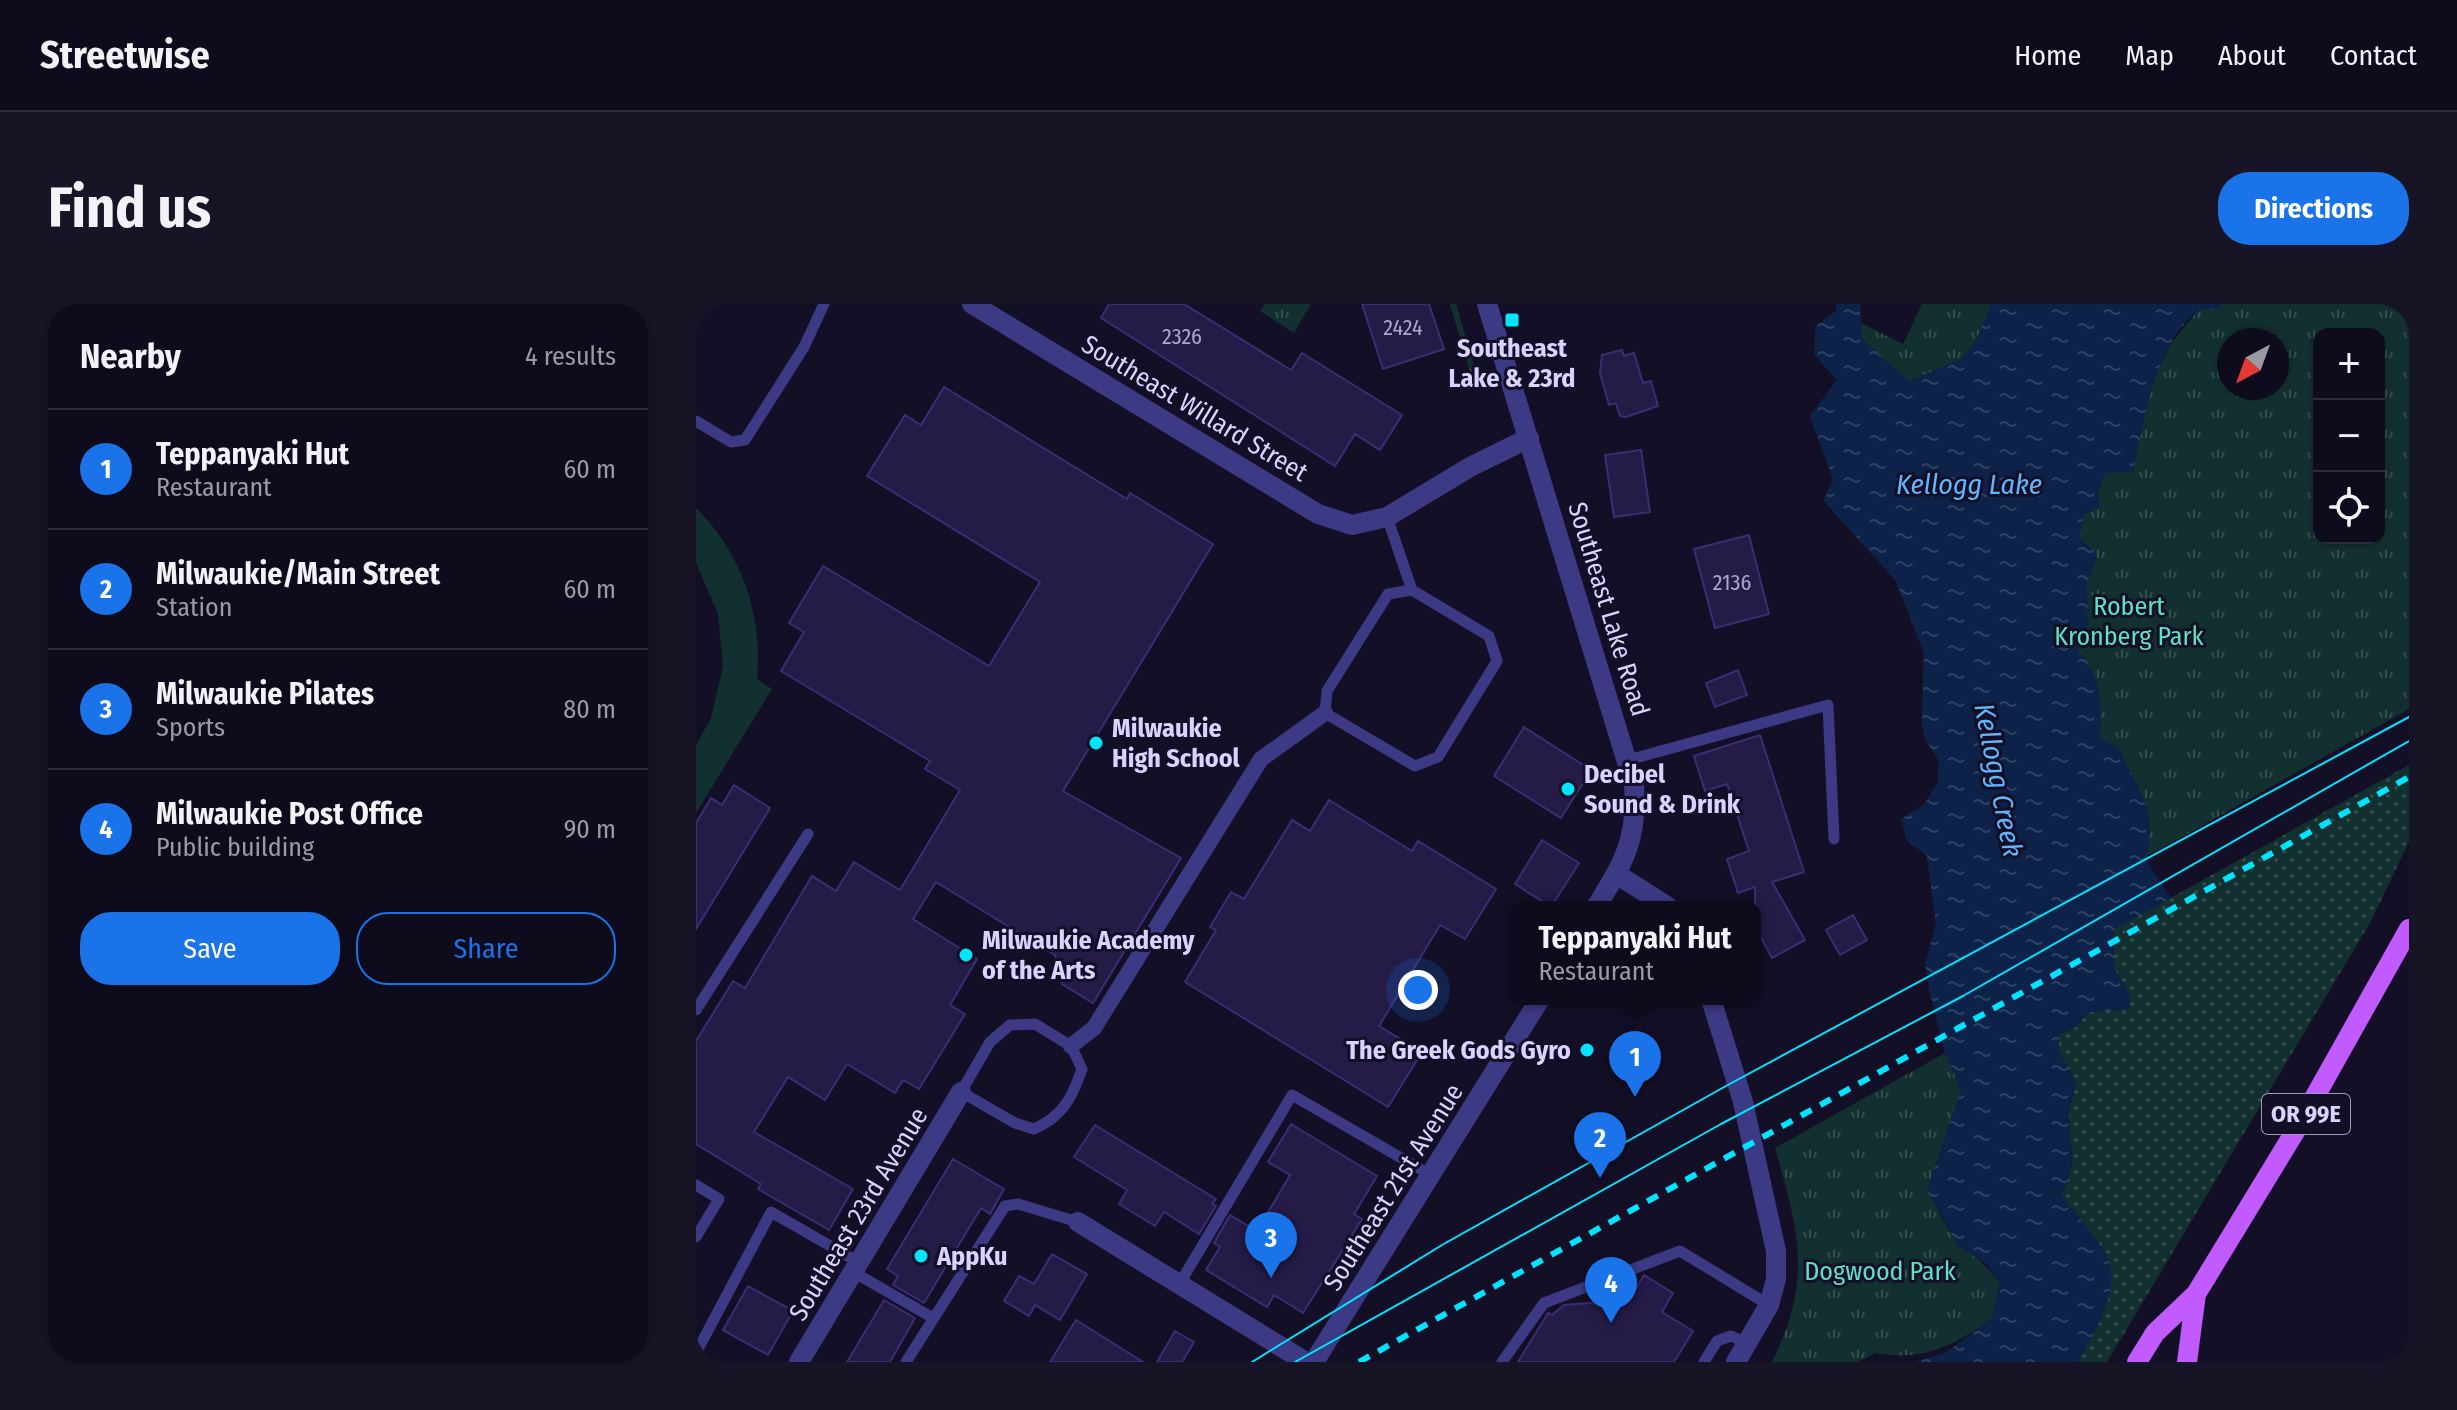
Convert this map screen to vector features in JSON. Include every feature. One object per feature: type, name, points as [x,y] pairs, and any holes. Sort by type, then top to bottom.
[{"type":"main road","name":"OR 99E","points":[[2137,1362],[2155,1333],[2196,1294],[2299,1125],[2409,929]]},
{"type":"main road","name":"OR 99E","points":[[2187,1362],[2196,1294]]},
{"type":"street","name":"Southeast Willard Street","points":[[972,304],[1318,514],[1352,525],[1387,517]]},
{"type":"street","name":"Southeast Lake Road","points":[[1487,304],[1628,760],[1636,812],[1630,846],[1618,875]]},
{"type":"street","points":[[1387,517],[1470,467],[1529,438]]},
{"type":"street","points":[[1071,1046],[1094,1028],[1261,759],[1325,713]]},
{"type":"street","points":[[1600,901],[1618,875],[1659,901]]},
{"type":"street","name":"Southeast 21st Avenue","points":[[1314,1362],[1536,1005]]},
{"type":"street","points":[[1713,1005],[1743,1102],[1768,1200],[1776,1251],[1776,1279],[1769,1305],[1736,1362]]},
{"type":"street","name":"Southeast 23rd Avenue","points":[[799,1362],[961,1092]]},
{"type":"street","points":[[1078,1222],[1306,1362]]},
{"type":"lane","points":[[696,421],[731,442],[745,440],[804,347],[820,305]]},
{"type":"lane","points":[[1387,517],[1412,590],[1489,636],[1497,661],[1438,757],[1415,766],[1325,713],[1327,691],[1388,594],[1412,590]]},
{"type":"lane","points":[[1628,760],[1828,705],[1834,839]]},
{"type":"lane","points":[[696,1010],[808,834]]},
{"type":"lane","points":[[1035,1024],[1071,1046],[1082,1069],[1072,1100],[1050,1121],[1034,1129],[1015,1123],[961,1092],[990,1042],[1010,1025],[1035,1024]]},
{"type":"lane","points":[[1180,1283],[1292,1095],[1429,1174]]},
{"type":"lane","points":[[696,1185],[719,1199],[696,1237]]},
{"type":"lane","points":[[906,1362],[1005,1206],[1018,1204],[1041,1214],[1078,1222]]},
{"type":"lane","points":[[696,1353],[771,1212],[933,1318]]},
{"type":"lane","points":[[1502,1362],[1544,1303],[1680,1251],[1769,1305]]},
{"type":"lane","points":[[1704,1362],[1717,1341],[1731,1336],[1747,1343]]},
{"type":"green space","points":[[1265,304],[1311,304],[1294,333],[1260,311]]},
{"type":"green space","points":[[1450,304],[1456,304],[1475,370],[1470,372]]},
{"type":"green space","name":"Robert Kronberg Park","points":[[1922,304],[1992,304],[2156,374],[2172,342],[2200,308],[2212,310],[2223,304],[2409,304],[2409,709],[2175,841],[1927,973],[1936,923],[1927,856],[1907,841],[1901,819],[1924,805],[1938,782],[1939,761],[1926,740],[1922,726],[1924,653],[1896,581],[1824,501],[1833,479],[1810,416],[1837,380],[1814,354],[1816,326],[1837,311],[1903,344]]},
{"type":"green space","points":[[696,508],[726,545],[746,586],[756,632],[757,679],[772,689],[696,813],[696,745],[711,718],[723,666],[718,614],[696,563]]},
{"type":"green space","points":[[2409,765],[2409,842],[2370,923],[2107,1362],[2077,1362],[2084,1351],[2107,1256],[2061,1194],[2071,1172],[2069,1114],[2076,1083],[2059,1051],[2059,1034],[2076,1027],[2088,1012],[2112,1008],[2130,994],[2114,968],[2113,930]]},
{"type":"green space","name":"Dogwood Park","points":[[1945,1053],[1961,1090],[1928,1190],[1952,1234],[2000,1284],[1992,1318],[1952,1343],[1924,1353],[1876,1353],[1857,1362],[1772,1362],[1793,1305],[1798,1255],[1790,1205],[1775,1148]]},
{"type":"water","name":"Kellogg Lake","points":[[1836,304],[1860,304],[1862,339],[1909,381],[1961,359],[1974,344],[1992,304],[2223,304],[2212,310],[2199,309],[2171,343],[2147,406],[2133,472],[2105,473],[2097,496],[2100,505],[2084,515],[2079,538],[2095,551],[2097,559],[2087,581],[2088,627],[2078,651],[2092,670],[2099,692],[2100,739],[2118,747],[2139,789],[2150,826],[2146,860],[2171,898],[2114,930],[2114,968],[2130,994],[2130,1009],[2088,1012],[2076,1027],[2059,1034],[2059,1051],[2076,1083],[2069,1114],[2072,1163],[2061,1194],[2102,1248],[2111,1269],[2109,1296],[2104,1311],[2077,1362],[1915,1362],[1945,1353],[1992,1318],[2000,1284],[1988,1265],[1959,1247],[1927,1190],[1961,1090],[1945,1053],[1925,964],[1936,923],[1927,856],[1907,841],[1901,819],[1924,805],[1938,782],[1939,761],[1926,740],[1922,726],[1924,653],[1896,581],[1824,501],[1833,479],[1810,416],[1837,380],[1814,354],[1816,326],[1836,311]]},
{"type":"building","points":[[1109,304],[1184,304],[1291,370],[1302,353],[1402,415],[1380,450],[1355,434],[1335,466],[1101,318]]},
{"type":"building","points":[[1362,304],[1429,304],[1444,349],[1383,369]]},
{"type":"building","points":[[1622,350],[1624,356],[1634,353],[1643,383],[1651,381],[1658,406],[1626,417],[1620,416],[1616,403],[1609,405],[1600,373],[1602,355]]},
{"type":"building","points":[[944,387],[1127,499],[1130,493],[1213,544],[1063,791],[1181,858],[1093,1003],[1062,984],[1055,955],[936,882],[913,919],[977,959],[950,1005],[965,1014],[919,1089],[903,1080],[895,1093],[847,1064],[825,1100],[788,1077],[754,1132],[853,1189],[829,1230],[758,1189],[761,1184],[696,1144],[696,1041],[733,981],[745,988],[812,876],[836,891],[854,862],[900,890],[960,790],[925,769],[930,761],[781,671],[804,632],[789,623],[823,566],[989,666],[1040,582],[867,476],[905,415],[921,425]]},
{"type":"building","points":[[1641,450],[1650,512],[1614,517],[1605,455]]},
{"type":"building","points":[[1749,535],[1769,614],[1715,628],[1694,549]]},
{"type":"building","points":[[1738,670],[1747,695],[1715,707],[1706,683]]},
{"type":"building","points":[[1524,727],[1591,770],[1561,818],[1494,776]]},
{"type":"building","points":[[1760,735],[1804,872],[1772,882],[1805,940],[1772,958],[1761,938],[1761,901],[1755,901],[1755,887],[1738,893],[1727,859],[1749,851],[1727,784],[1705,791],[1694,756]]},
{"type":"building","points":[[734,785],[770,808],[696,929],[696,823],[711,798],[722,805]]},
{"type":"building","points":[[1329,800],[1412,851],[1418,841],[1496,889],[1465,939],[1440,925],[1379,1026],[1422,1052],[1388,1107],[1185,982],[1216,930],[1210,927],[1231,892],[1244,899],[1292,820],[1310,831]]},
{"type":"building","points":[[1542,840],[1579,863],[1555,901],[1542,901],[1515,884]]},
{"type":"building","points":[[1853,915],[1867,940],[1840,955],[1826,930]]},
{"type":"building","points":[[1291,1124],[1377,1176],[1354,1214],[1362,1219],[1303,1313],[1274,1295],[1267,1307],[1206,1270],[1220,1247],[1214,1243],[1230,1215],[1257,1231],[1290,1175],[1268,1162]]},
{"type":"building","points":[[1095,1125],[1216,1199],[1212,1204],[1216,1206],[1199,1234],[1164,1212],[1155,1226],[1119,1204],[1127,1190],[1074,1157]]},
{"type":"building","points":[[953,1159],[1004,1189],[990,1214],[981,1208],[924,1303],[893,1285],[898,1276],[887,1269]]},
{"type":"building","points":[[1052,1254],[1087,1274],[1060,1320],[1035,1305],[1029,1316],[1004,1301],[1019,1276],[1034,1284]]},
{"type":"building","points":[[1644,1275],[1673,1293],[1662,1312],[1693,1331],[1674,1362],[1518,1362],[1548,1313],[1552,1315],[1564,1305],[1629,1300]]},
{"type":"building","points":[[748,1286],[793,1311],[768,1355],[723,1330]]},
{"type":"building","points":[[884,1300],[915,1318],[890,1362],[847,1362]]},
{"type":"building","points":[[1076,1320],[1143,1362],[1050,1362]]},
{"type":"building","points":[[1175,1331],[1194,1342],[1182,1362],[1157,1362]]},
{"type":"tram line","points":[[1252,1362],[1442,1245],[1726,1086],[2409,717]]},
{"type":"tram line","points":[[1295,1362],[1721,1124],[1963,996],[2409,741]]},
{"type":"railway","points":[[1359,1362],[2409,777]]},
{"type":"place","name":"Southeast Lake & 23rd","points":[[1512,320]]},
{"type":"place","name":"Milwaukie High School","points":[[1096,743]]},
{"type":"place","name":"Decibel Sound & Drink","points":[[1568,789]]},
{"type":"place","name":"Milwaukie Academy of the Arts","points":[[966,955]]},
{"type":"place","name":"The Greek Gods Gyro","points":[[1587,1050]]},
{"type":"place","name":"Teppanyaki Hut","points":[[1635,1097]]},
{"type":"place","name":"Milwaukie/Main Street","points":[[1600,1178]]},
{"type":"place","name":"AppKu","points":[[921,1256]]},
{"type":"place","name":"Milwaukie Pilates","points":[[1271,1278]]},
{"type":"place","name":"Milwaukie Post Office","points":[[1611,1323]]},
{"type":"water label","name":"Kellogg Creek","points":[[1999,780]]}]
